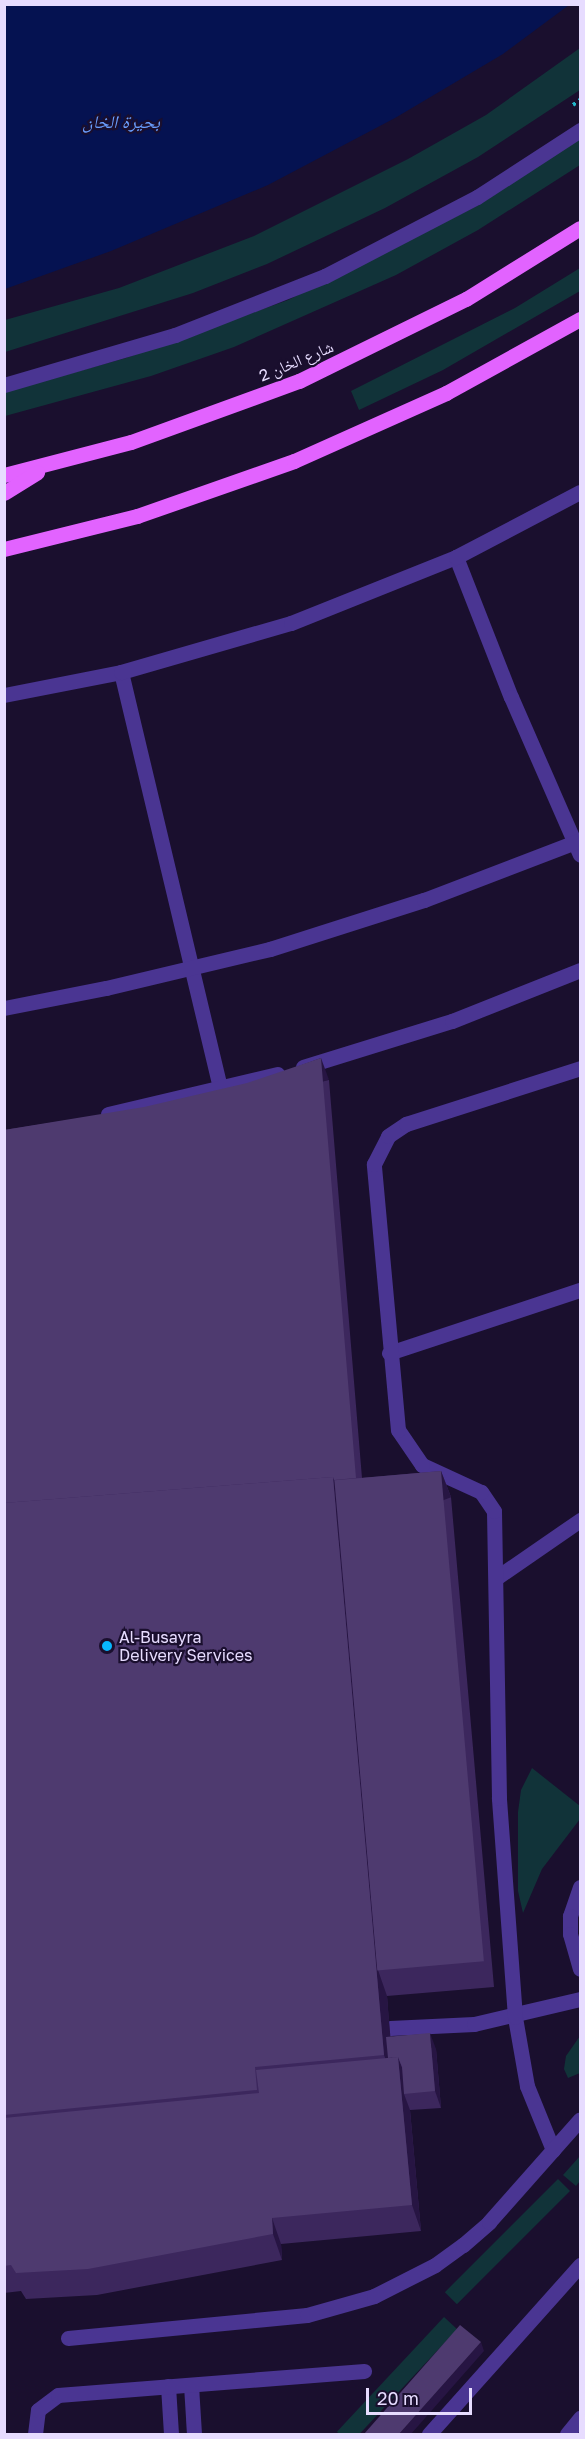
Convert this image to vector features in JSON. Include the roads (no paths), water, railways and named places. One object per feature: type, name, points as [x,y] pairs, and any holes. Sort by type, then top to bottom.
[{"type":"main road","name":"شارع الخان 2","points":[[4,475],[131,442],[300,381],[466,299],[580,228]]},
{"type":"main road","points":[[4,549],[137,516],[294,461],[446,393],[580,319]]},
{"type":"main road","points":[[4,493],[45,466]]},
{"type":"street","points":[[4,385],[175,335],[325,276],[477,197],[580,130]]},
{"type":"street","points":[[4,695],[121,672],[291,623],[456,556],[580,492]]},
{"type":"street","points":[[4,1008],[192,969],[380,915],[579,846],[511,697],[456,556]]},
{"type":"street","points":[[121,672],[220,1089]]},
{"type":"street","points":[[94,1116],[220,1089],[390,1041],[580,970]]},
{"type":"street","points":[[553,2150],[527,2086],[515,2017],[499,1798],[496,1522],[489,1500],[471,1486],[433,1474],[411,1455],[394,1417],[374,1175],[381,1145],[406,1124],[580,1068]]},
{"type":"street","points":[[389,1353],[580,1290]]},
{"type":"street","points":[[496,1578],[580,1520]]},
{"type":"street","points":[[580,1887],[570,1916],[570,1934],[580,1969]]},
{"type":"street","points":[[390,2028],[432,2028],[515,2017],[580,1999]]},
{"type":"street","points":[[68,2337],[308,2315],[374,2296],[435,2265],[463,2245],[580,2119]]},
{"type":"street","points":[[429,2434],[580,2265]]},
{"type":"street","points":[[35,2434],[35,2415],[52,2397],[364,2371]]},
{"type":"street","points":[[191,2385],[194,2434]]},
{"type":"street","points":[[168,2386],[171,2434]]},
{"type":"street","points":[[567,2434],[580,2418]]},
{"type":"water","name":"بحيرة الخان","points":[[4,5],[569,5],[503,54],[395,118],[268,185],[111,251],[5,289]]},
{"type":"place","name":"Al-Busayra Delivery Services","points":[[107,1646]]}]
